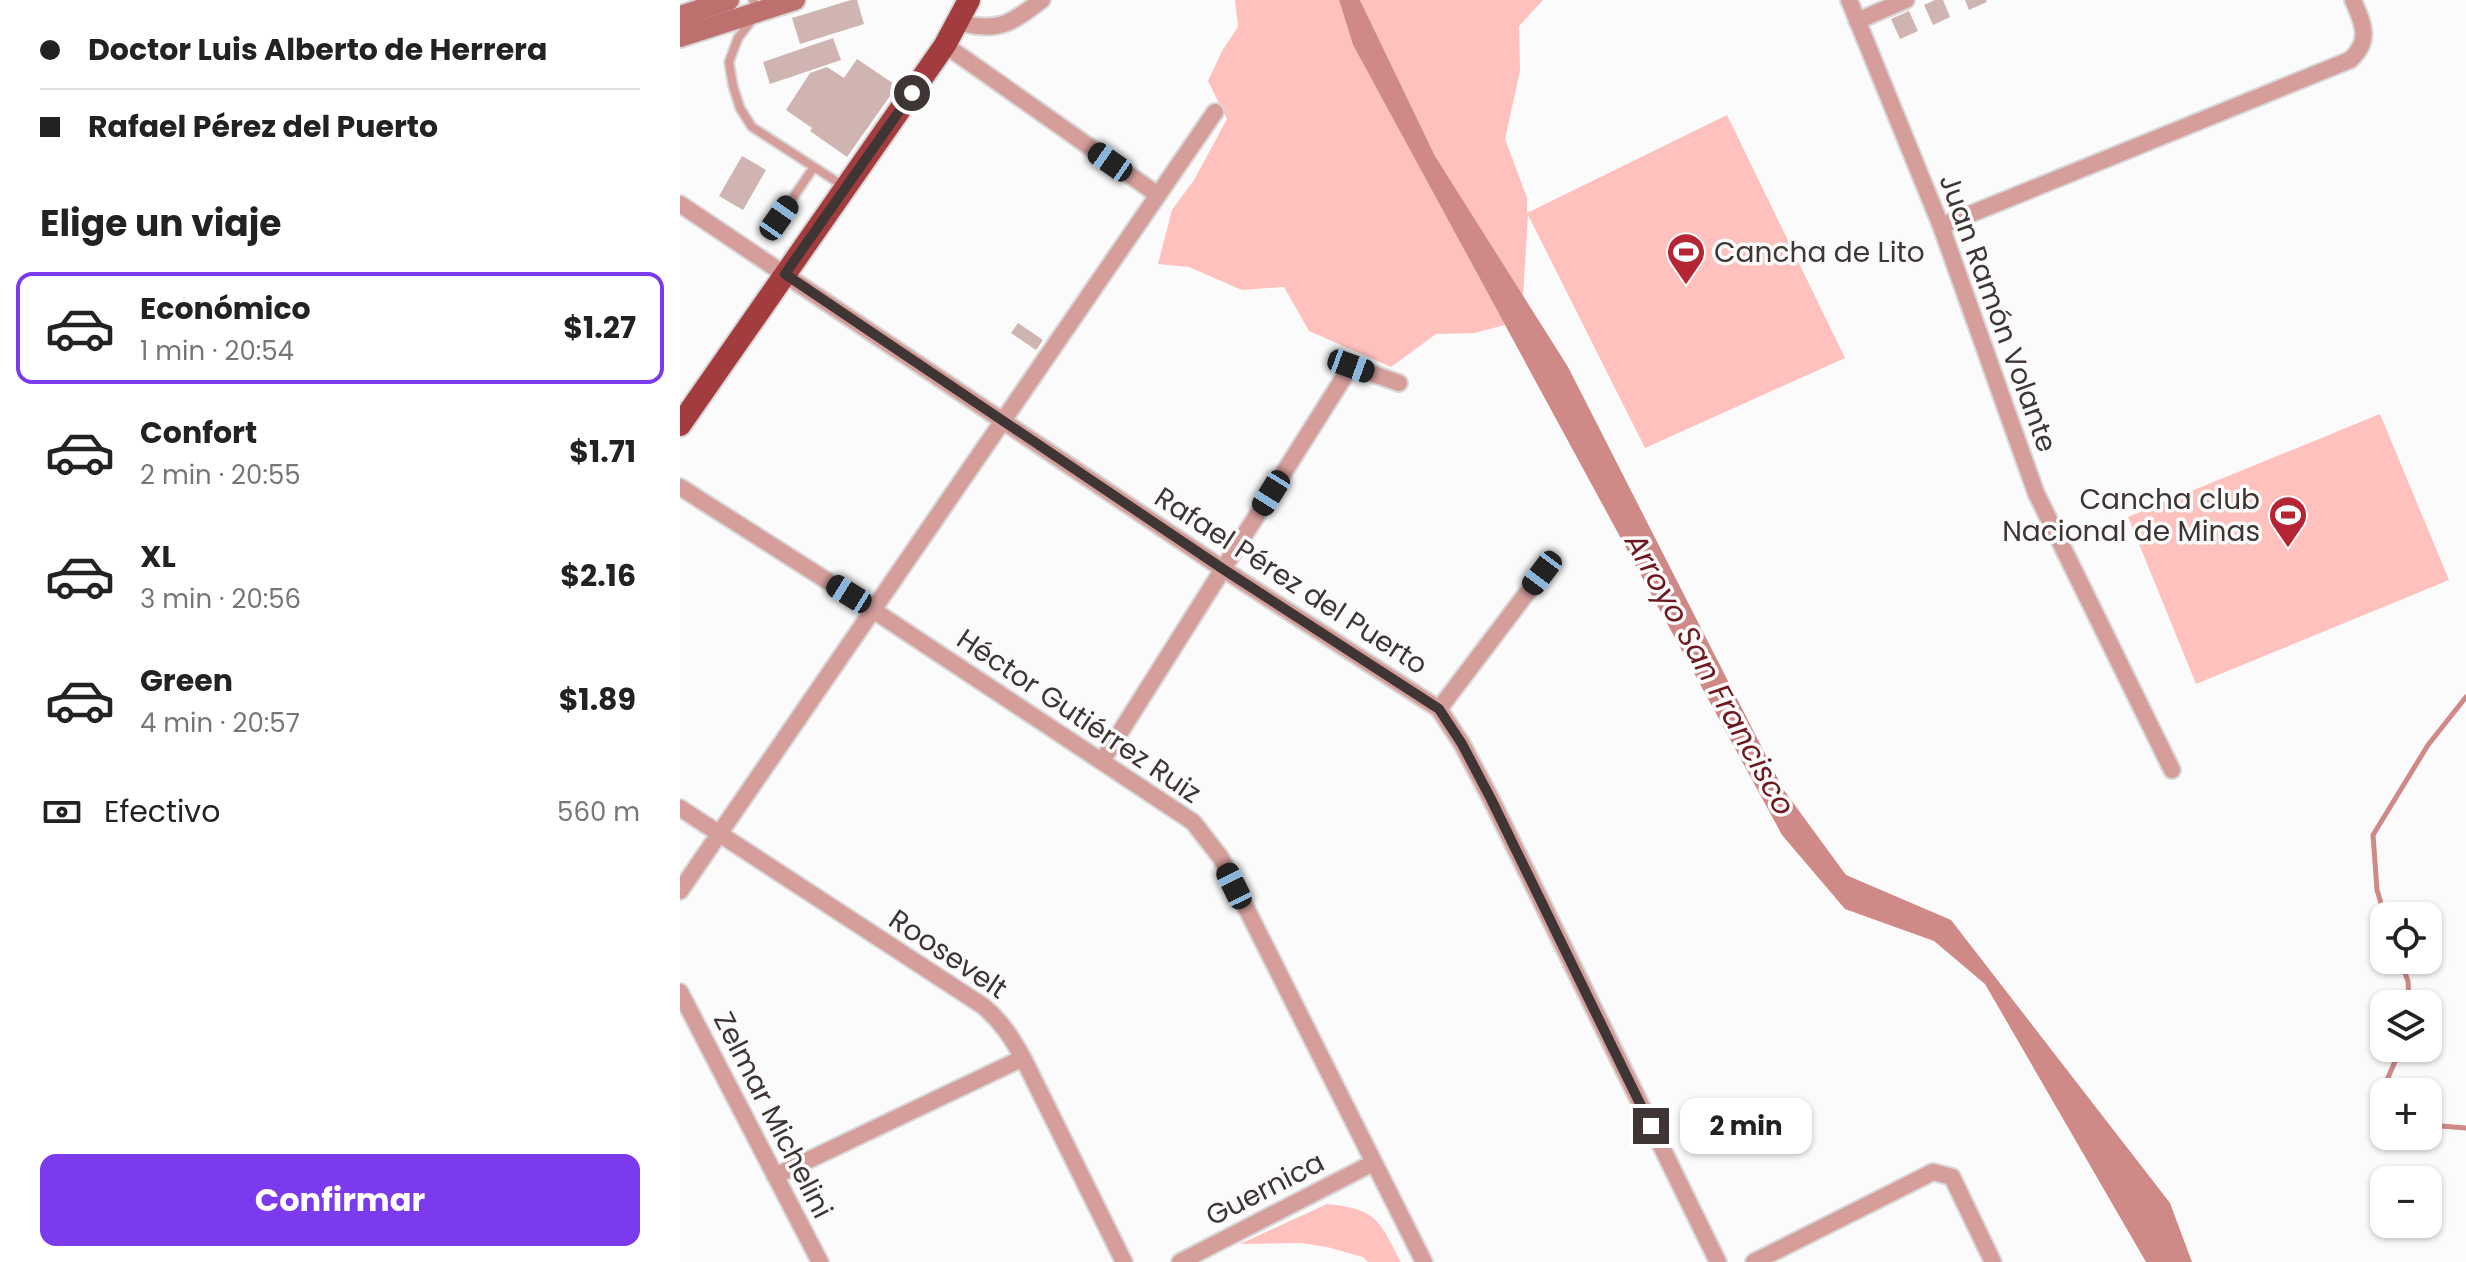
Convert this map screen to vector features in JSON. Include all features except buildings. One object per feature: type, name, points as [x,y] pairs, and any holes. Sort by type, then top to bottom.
[{"type":"highway","points":[[680,425],[945,45],[969,0]]},
{"type":"highway","points":[[945,45],[984,0]]},
{"type":"main road","points":[[680,16],[729,0]]},
{"type":"main road","points":[[680,37],[756,6],[795,0]]},
{"type":"street","points":[[965,24],[986,29],[1005,24],[1042,0]]},
{"type":"street","name":"Juan Ramón Volante","points":[[1849,0],[1941,226],[2036,493],[2172,770]]},
{"type":"street","points":[[1857,21],[1906,0]]},
{"type":"street","points":[[1941,226],[2350,60],[2359,52],[2364,38],[2364,27],[2353,0]]},
{"type":"street","points":[[945,45],[1158,195]]},
{"type":"street","points":[[680,891],[1215,112]]},
{"type":"street","name":"Rafael Pérez del Puerto","points":[[680,204],[1223,569],[1439,709],[1462,744],[1491,799],[1718,1262]]},
{"type":"street","points":[[1102,761],[1351,366],[1399,383]]},
{"type":"street","name":"Héctor Gutiérrez Ruiz","points":[[680,487],[873,610],[1193,822],[1221,858],[1424,1262]]},
{"type":"street","points":[[1439,709],[1542,573]]},
{"type":"street","name":"Roosevelt","points":[[680,808],[998,1018],[1023,1058],[1124,1262]]},
{"type":"street","name":"Zelmar Michelini","points":[[680,992],[820,1262]]},
{"type":"street","points":[[775,1176],[1023,1058]]},
{"type":"street","name":"Guernica","points":[[1180,1262],[1373,1163]]},
{"type":"street","points":[[1754,1262],[1933,1172],[1952,1177],[1993,1262]]},
{"type":"lane","points":[[756,6],[729,62],[740,108],[752,127],[846,188]]},
{"type":"lane","points":[[779,218],[814,167]]},
{"type":"shaded area","points":[[1235,0],[1339,0],[1353,45],[1505,325],[1474,333],[1436,334],[1391,367],[1309,331],[1284,287],[1242,290],[1189,267],[1158,264],[1172,210],[1194,180],[1227,119],[1208,81],[1238,27]]},
{"type":"shaded area","name":"Cancha de Lito","points":[[1360,0],[1543,0],[1519,26],[1520,71],[1505,139],[1527,198],[1527,213],[1727,115],[1845,358],[1645,448],[1528,215],[1523,296],[1435,156]]},
{"type":"shaded area","name":"Cancha club Nacional de Minas","points":[[2380,414],[2449,580],[2196,684],[2128,517]]},
{"type":"shaded area","points":[[1327,1204],[1367,1213],[1381,1227],[1401,1262],[1368,1262],[1363,1257],[1301,1243],[1240,1244]]},
{"type":"water","name":"Arroyo San Francisco","points":[[1339,0],[1360,0],[1435,156],[1568,367],[1783,789],[1846,875],[1951,920],[2170,1203],[2192,1262],[2146,1262],[1985,984],[1934,941],[1845,909],[1782,835],[1353,45]]},
{"type":"waterway","points":[[2381,902],[2373,835],[2428,745],[2466,697]]},
{"type":"waterway","points":[[2405,974],[2408,990]]},
{"type":"waterway","points":[[2388,1078],[2395,1062]]},
{"type":"waterway","points":[[2442,1126],[2466,1128]]},
{"type":"place","name":"Cancha de Lito","points":[[1686,286]]},
{"type":"place","name":"Cancha club Nacional de Minas","points":[[2288,549]]},
{"type":"route","points":[[912,93],[785,274],[1223,569],[1439,709],[1462,744],[1491,799],[1651,1126]]}]
